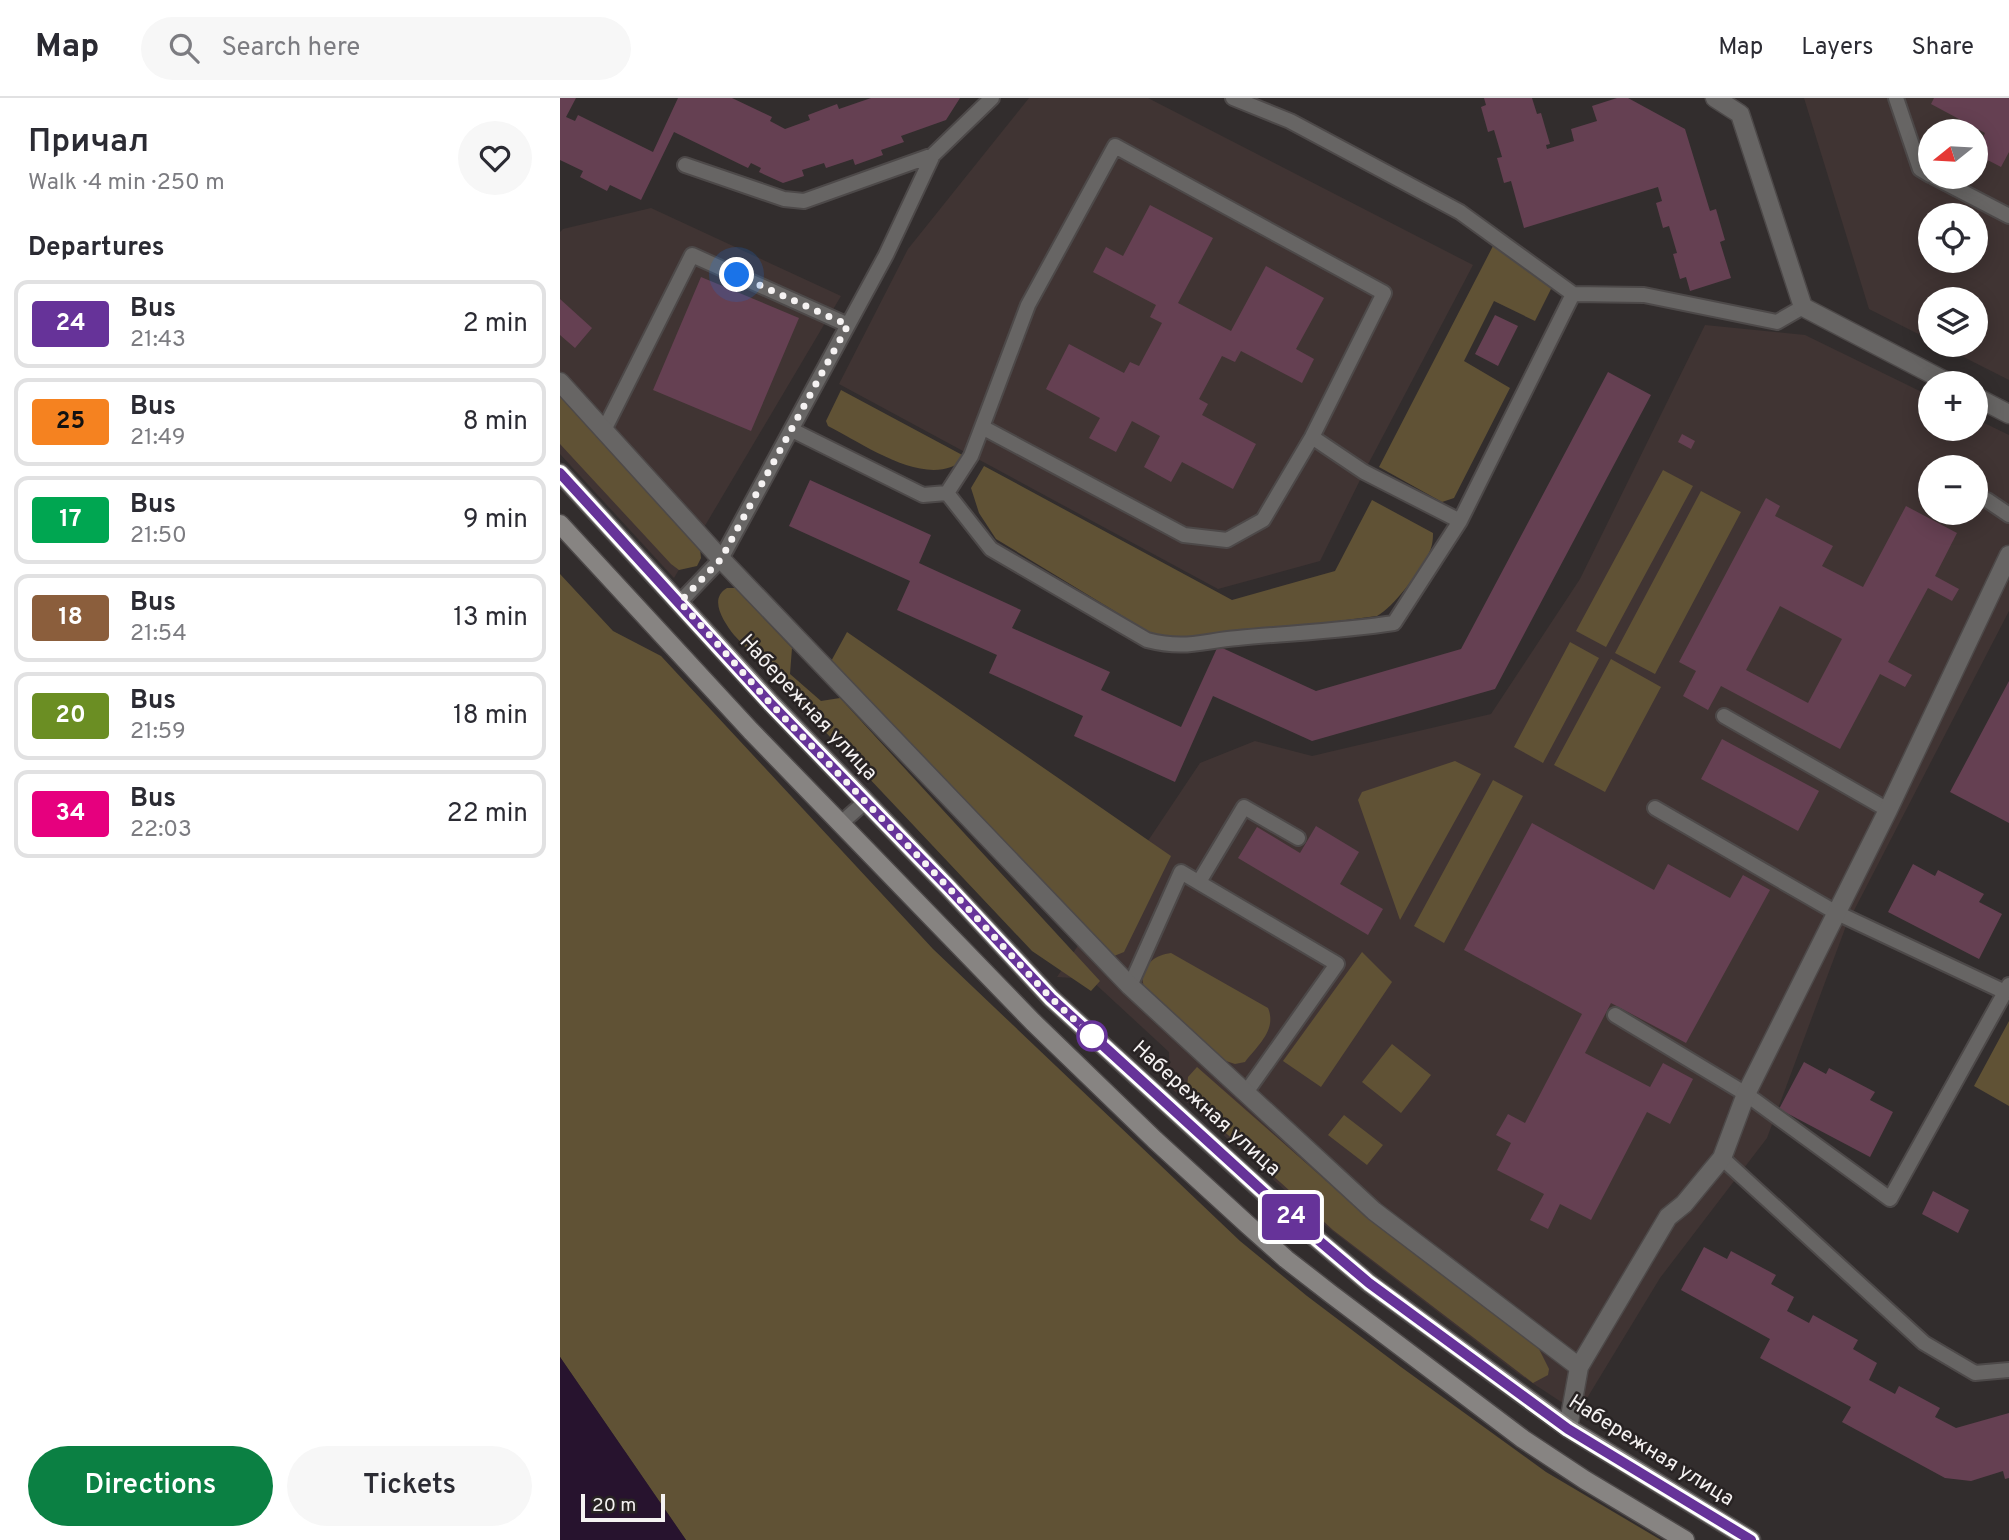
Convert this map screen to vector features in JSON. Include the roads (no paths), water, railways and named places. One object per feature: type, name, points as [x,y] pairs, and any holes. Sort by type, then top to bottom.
[{"type":"main road","name":"Набережная улица","points":[[560,473],[771,704],[1051,998],[1300,1225],[1369,1283],[1568,1429],[1751,1540]]},
{"type":"main road","points":[[560,524],[751,731],[1032,1022],[1154,1139],[1286,1259],[1524,1439],[1585,1480],[1685,1540]]},
{"type":"street","points":[[1715,98],[1740,114],[1803,307],[1927,371]]},
{"type":"street","points":[[560,382],[721,559],[1130,986],[1247,1091],[1374,1211],[1579,1367]]},
{"type":"street","points":[[1988,403],[2009,414]]},
{"type":"street","points":[[1568,1429],[1579,1367],[1668,1217],[1684,1205],[1722,1158],[1746,1094],[1888,810],[2009,555]]},
{"type":"lane","points":[[680,602],[721,559],[886,255],[933,155],[992,98]]},
{"type":"lane","points":[[1233,98],[1290,121],[1460,212],[1573,294],[1644,295],[1777,322],[1803,307]]},
{"type":"lane","points":[[1896,98],[1918,163]]},
{"type":"lane","points":[[947,493],[971,456],[1028,305],[1115,146],[1384,293],[1312,437],[1263,520],[1227,540],[1184,535],[982,427]]},
{"type":"lane","points":[[685,165],[784,199],[804,201],[933,155]]},
{"type":"lane","points":[[1957,189],[2009,216]]},
{"type":"lane","points":[[604,430],[692,255],[848,325]]},
{"type":"lane","points":[[947,493],[991,549],[1147,640],[1168,645],[1196,645],[1234,638],[1394,623],[1460,521],[1573,294]]},
{"type":"lane","points":[[792,430],[923,495],[947,493]]},
{"type":"lane","points":[[1312,437],[1364,472],[1460,521]]},
{"type":"lane","points":[[1988,501],[2009,515]]},
{"type":"lane","points":[[1724,716],[1888,810]]},
{"type":"lane","points":[[840,824],[865,802]]},
{"type":"lane","points":[[1199,882],[1244,807],[1298,838]]},
{"type":"lane","points":[[1615,1015],[1746,1094],[1890,1199],[2007,989],[1835,912],[1655,808]]},
{"type":"lane","points":[[1130,986],[1181,872],[1337,964],[1247,1091]]},
{"type":"lane","points":[[1722,1158],[1924,1343],[1975,1373],[2009,1370]]}]
